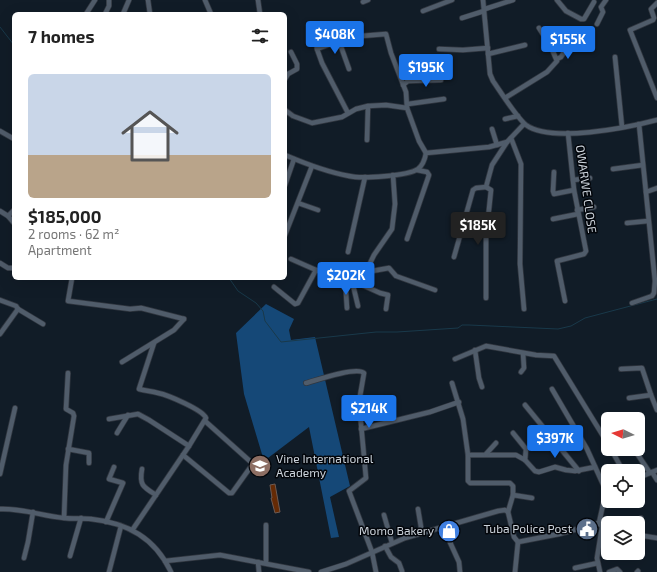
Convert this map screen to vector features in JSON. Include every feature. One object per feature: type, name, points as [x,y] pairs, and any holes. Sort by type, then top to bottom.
[{"type":"street","points":[[87,12],[95,0]]},
{"type":"street","points":[[106,12],[109,6],[109,0]]},
{"type":"street","points":[[124,12],[129,0]]},
{"type":"street","points":[[148,0],[150,12]]},
{"type":"street","points":[[205,0],[210,12]]},
{"type":"street","points":[[258,0],[260,12]]},
{"type":"street","points":[[424,12],[452,0]]},
{"type":"street","points":[[483,0],[488,51],[493,81],[524,124],[538,131],[568,133],[622,127],[657,120]]},
{"type":"street","points":[[462,18],[513,0]]},
{"type":"street","points":[[558,0],[566,11],[581,19],[585,17],[594,1],[601,7],[603,12],[597,24]]},
{"type":"street","points":[[601,7],[606,0]]},
{"type":"street","points":[[657,4],[651,9],[654,18],[653,20],[630,30],[657,98]]},
{"type":"street","points":[[315,26],[317,49],[330,79],[348,113]]},
{"type":"street","points":[[539,28],[557,59]]},
{"type":"street","points":[[317,49],[338,41],[361,36],[386,34],[391,54],[403,84],[418,141],[426,153]]},
{"type":"street","points":[[338,41],[349,69]]},
{"type":"street","points":[[505,98],[547,72],[557,62],[557,59],[561,57],[570,43],[574,42]]},
{"type":"street","points":[[440,49],[488,51],[525,45]]},
{"type":"street","points":[[287,73],[297,68],[291,52]]},
{"type":"street","points":[[615,57],[622,127]]},
{"type":"street","points":[[403,84],[408,81],[441,80]]},
{"type":"street","points":[[287,112],[293,116],[312,123],[337,119],[356,109],[368,106],[408,106],[444,98]]},
{"type":"street","points":[[366,140],[368,106]]},
{"type":"street","points":[[506,119],[518,116]]},
{"type":"street","points":[[486,187],[491,166],[509,140],[524,124]]},
{"type":"street","points":[[632,303],[652,296],[656,281],[648,220],[639,124]]},
{"type":"street","points":[[492,129],[497,145]]},
{"type":"street","points":[[0,131],[12,138]]},
{"type":"street","name":"OWARWE CLOSE","points":[[565,301],[557,261],[584,254],[585,248],[574,190],[568,133]]},
{"type":"street","points":[[426,153],[497,145],[509,140]]},
{"type":"street","points":[[509,140],[521,164],[520,264],[524,309]]},
{"type":"street","points":[[417,170],[422,166],[426,153]]},
{"type":"street","points":[[287,156],[312,166],[350,177],[393,175],[417,170],[427,172],[429,175],[407,238]]},
{"type":"street","points":[[287,179],[294,159]]},
{"type":"street","points":[[614,169],[643,165]]},
{"type":"street","points":[[287,231],[312,166]]},
{"type":"street","points":[[554,172],[554,194],[574,190]]},
{"type":"street","points":[[358,306],[355,284],[367,270],[377,250],[392,229],[395,204],[393,175]]},
{"type":"street","points":[[348,252],[365,177]]},
{"type":"street","points":[[573,180],[590,178]]},
{"type":"street","points":[[454,257],[473,190],[476,188],[490,188],[491,191],[486,235],[486,298]]},
{"type":"street","points":[[646,192],[657,188]]},
{"type":"street","points":[[298,203],[318,210]]},
{"type":"street","points":[[553,219],[594,207]]},
{"type":"street","points":[[0,211],[12,221]]},
{"type":"street","points":[[8,216],[12,212]]},
{"type":"street","points":[[627,223],[648,220]]},
{"type":"street","points":[[290,259],[316,270],[388,295],[386,309]]},
{"type":"street","points":[[0,263],[8,268],[12,268]]},
{"type":"street","points":[[367,270],[372,271],[389,268],[396,276],[435,290]]},
{"type":"street","points":[[274,287],[295,304],[298,304],[316,270]]},
{"type":"street","points":[[345,279],[347,308]]},
{"type":"street","points":[[72,280],[68,301],[130,309],[141,308],[184,319],[174,330],[122,362]]},
{"type":"street","points":[[0,300],[16,306],[43,324]]},
{"type":"street","points":[[0,334],[2,329],[18,308]]},
{"type":"street","points":[[133,529],[205,421],[205,416],[203,414],[179,401],[158,392],[147,392],[139,389],[154,343]]},
{"type":"street","points":[[455,359],[475,350],[491,346],[523,353],[554,356],[601,433]]},
{"type":"street","points":[[475,350],[479,378],[482,387]]},
{"type":"street","points":[[521,372],[524,368],[523,353]]},
{"type":"street","points":[[621,369],[642,368],[657,410]]},
{"type":"street","points":[[306,383],[345,373],[364,372],[359,402],[366,478],[364,481],[354,486],[350,492],[372,552],[376,572]]},
{"type":"street","points":[[64,518],[68,449],[74,416],[73,413],[66,409],[68,373]]},
{"type":"street","points":[[452,383],[463,419],[468,456],[468,480],[470,483],[510,483],[513,486],[513,495],[508,512],[514,537],[518,542],[515,572]]},
{"type":"street","points":[[552,389],[572,422],[601,479]]},
{"type":"street","points":[[629,398],[651,395]]},
{"type":"street","points":[[361,429],[430,412],[458,402]]},
{"type":"street","points":[[525,405],[579,470]]},
{"type":"street","points":[[0,474],[15,408]]},
{"type":"street","points":[[109,419],[134,414],[143,416],[189,446]]},
{"type":"street","points":[[117,433],[128,416]]},
{"type":"street","points":[[182,455],[229,493],[232,493],[252,465],[252,463],[205,421]]},
{"type":"street","points":[[514,433],[526,449],[525,460]]},
{"type":"street","points":[[486,454],[496,443]]},
{"type":"street","points":[[68,449],[89,453],[88,463]]},
{"type":"street","points":[[468,456],[486,454],[502,456],[516,455],[525,460],[537,472],[555,467],[566,470],[579,470],[595,467]]},
{"type":"street","points":[[639,456],[657,480]]},
{"type":"street","points":[[106,522],[123,483],[109,479],[114,467]]},
{"type":"street","points":[[142,469],[142,485],[156,495]]},
{"type":"street","points":[[645,475],[657,470]]},
{"type":"street","points":[[513,495],[532,498]]},
{"type":"street","points":[[0,509],[16,509],[64,518],[81,518],[106,522],[133,529],[149,541],[165,560],[171,572]]},
{"type":"street","points":[[418,509],[422,533]]},
{"type":"street","points":[[321,572],[342,566],[392,543],[422,533],[498,511],[505,510],[508,512]]},
{"type":"street","points":[[24,558],[33,512]]},
{"type":"street","points":[[384,514],[392,543]]},
{"type":"street","points":[[70,556],[81,518]]},
{"type":"street","points":[[266,525],[266,564]]},
{"type":"street","points":[[518,542],[601,525],[598,550],[600,572]]},
{"type":"street","points":[[109,572],[121,526]]},
{"type":"street","points":[[443,528],[459,562],[460,572]]},
{"type":"street","points":[[645,536],[657,538]]},
{"type":"street","points":[[385,546],[391,557],[400,564],[402,571]]},
{"type":"street","points":[[165,560],[220,555],[309,572]]},
{"type":"street","points":[[258,562],[259,572]]},
{"type":"street","points":[[575,568],[598,563]]},
{"type":"street","points":[[609,572],[616,569],[620,572]]},
{"type":"shaded area","points":[[266,304],[294,319],[289,330],[291,340],[315,337],[350,486],[330,497],[339,537],[331,538],[309,427],[264,461],[244,394],[236,333]]},
{"type":"building","name":"Vine International Academy","points":[[275,484],[280,512],[275,513],[271,498],[270,485]]},
{"type":"waterway","points":[[0,27],[12,42]]},
{"type":"waterway","points":[[230,280],[238,291],[256,303],[263,311],[265,321],[281,342],[376,332],[458,328],[462,325],[558,329],[571,326],[585,318],[657,299]]},
{"type":"place","name":"Vine International Academy","points":[[260,466]]},
{"type":"place","name":"Tuba Police Post","points":[[587,529]]},
{"type":"place","name":"Momo Bakery","points":[[449,531]]}]
